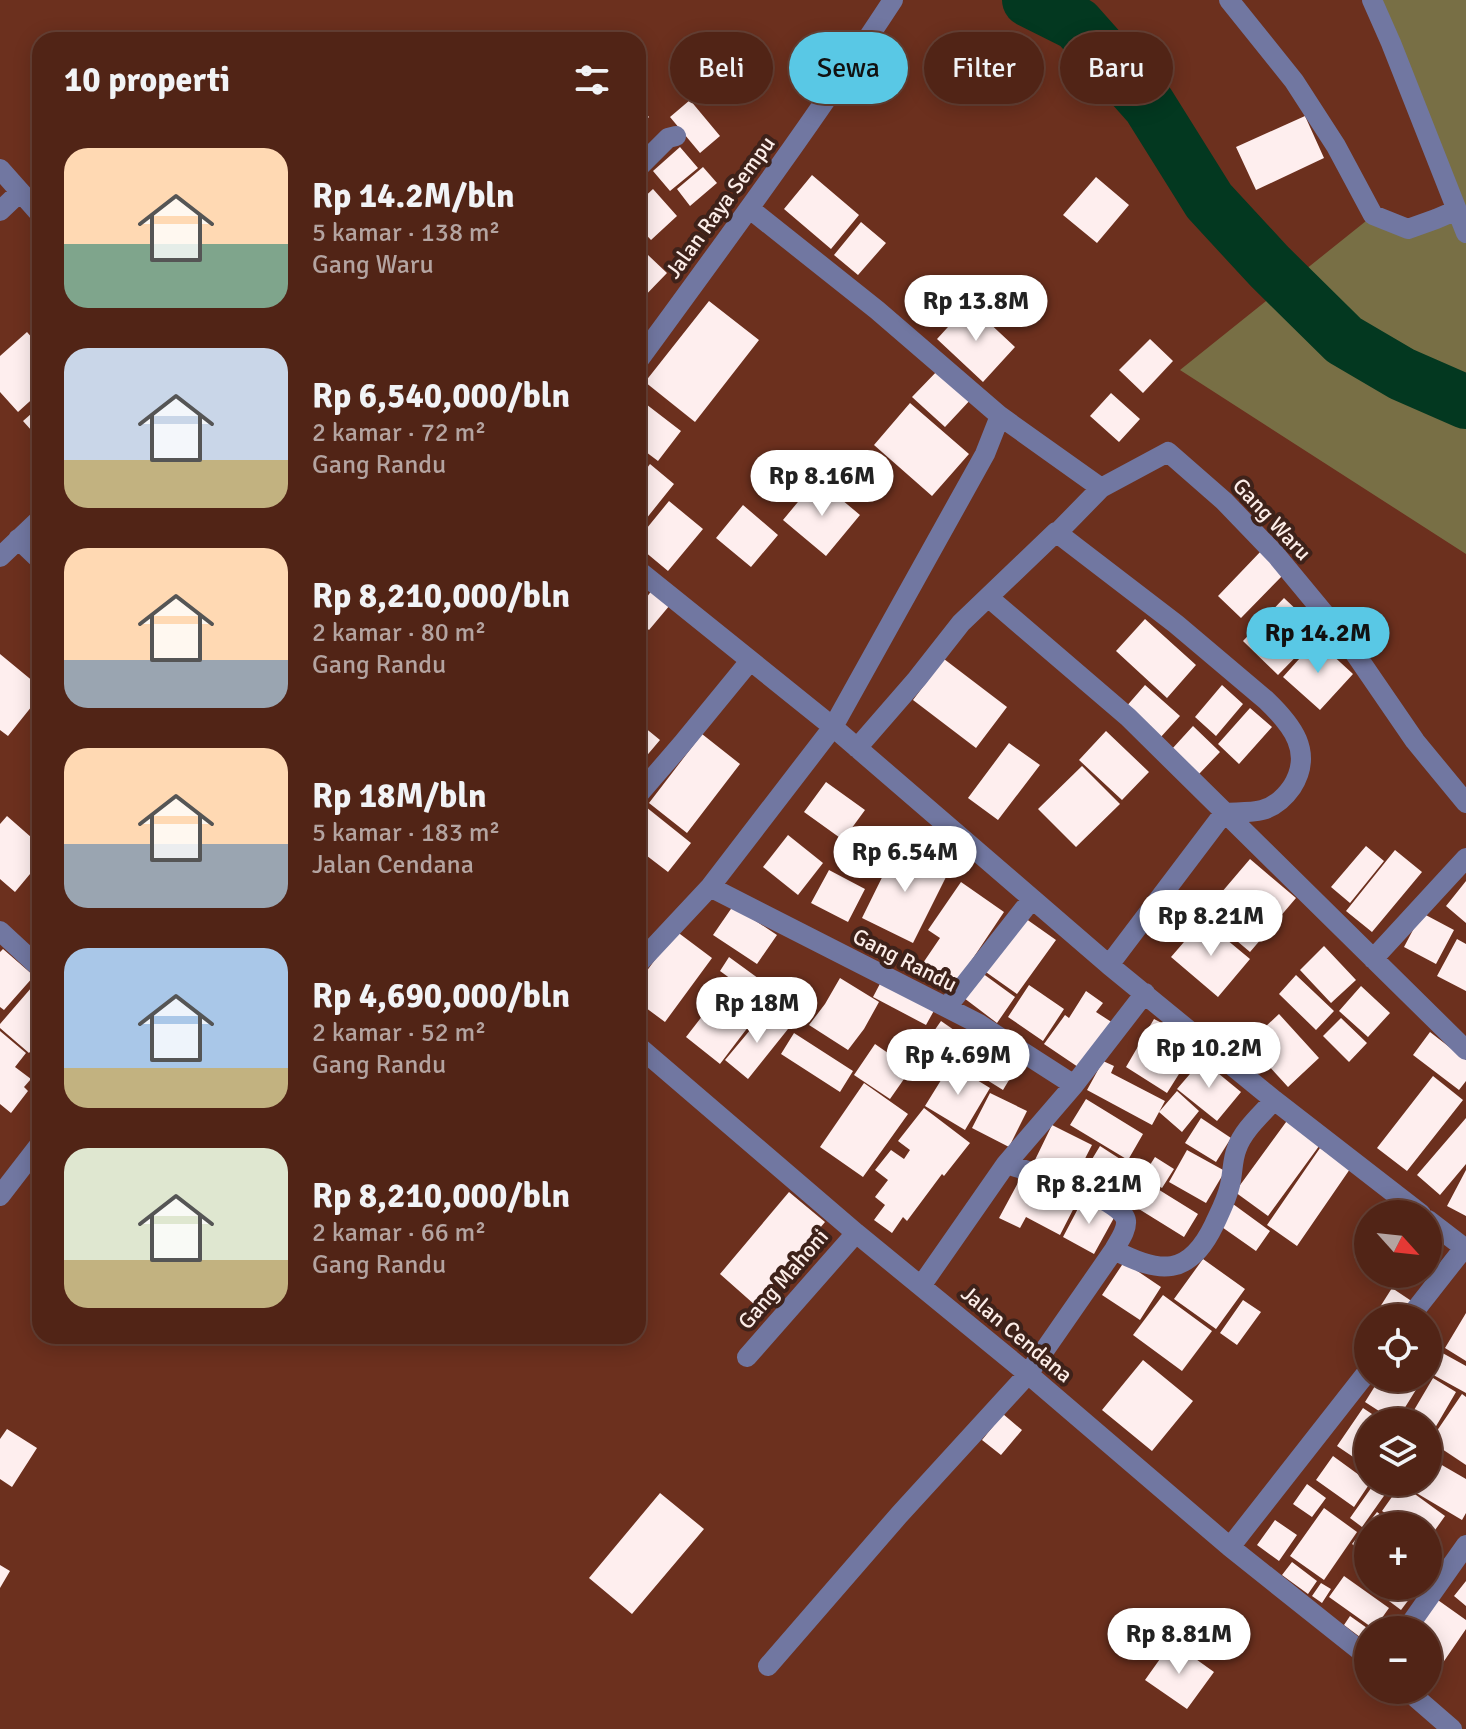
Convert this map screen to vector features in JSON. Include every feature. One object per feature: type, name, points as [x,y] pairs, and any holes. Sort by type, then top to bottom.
[{"type":"street","name":"Jalan Raya Sempu","points":[[646,350],[750,209],[893,0]]},
{"type":"street","points":[[1229,0],[1294,81],[1336,146],[1373,215],[1408,229],[1457,210]]},
{"type":"street","points":[[1372,0],[1466,233]]},
{"type":"street","points":[[646,160],[668,138],[676,136]]},
{"type":"street","points":[[0,169],[32,205]]},
{"type":"street","points":[[0,211],[20,192]]},
{"type":"street","points":[[750,209],[877,310],[1000,416],[1101,488],[961,623],[857,748]]},
{"type":"street","points":[[646,955],[710,887],[833,727],[985,454],[1000,416]]},
{"type":"street","name":"Gang Waru","points":[[1101,488],[1168,452],[1224,501],[1276,555],[1343,636],[1415,741],[1466,803]]},
{"type":"street","points":[[0,557],[32,526]]},
{"type":"street","points":[[1056,532],[1237,674],[1279,712],[1296,735],[1302,754],[1300,775],[1279,802],[1263,810],[1224,813],[1109,965]]},
{"type":"street","points":[[18,539],[32,552]]},
{"type":"street","points":[[646,576],[833,727],[1109,965],[1274,1100],[1403,1200]]},
{"type":"street","points":[[988,597],[1128,717],[1466,1050]]},
{"type":"street","points":[[646,786],[750,661]]},
{"type":"street","points":[[1373,959],[1466,858]]},
{"type":"street","name":"Gang Randu","points":[[710,887],[979,1024],[1074,1085]]},
{"type":"street","points":[[947,1007],[1032,899]]},
{"type":"street","points":[[0,931],[32,961]]},
{"type":"street","points":[[921,1286],[1006,1164],[1074,1085],[1145,993]]},
{"type":"street","name":"Jalan Cendana","points":[[646,1053],[1230,1547],[1354,1646]]},
{"type":"street","points":[[1114,1250],[1137,1262],[1154,1266],[1187,1262],[1197,1253],[1225,1201],[1237,1146],[1274,1100]]},
{"type":"street","points":[[0,1196],[32,1154]]},
{"type":"street","points":[[768,1666],[899,1515],[1028,1374],[1124,1232],[1124,1214],[1099,1197],[1006,1164]]},
{"type":"street","points":[[1420,1304],[1465,1249],[1442,1231]]},
{"type":"street","name":"Gang Mahoni","points":[[747,1357],[856,1233]]},
{"type":"street","points":[[1230,1547],[1354,1389]]},
{"type":"street","points":[[1416,1616],[1466,1545]]},
{"type":"street","points":[[1423,1704],[1452,1729]]},
{"type":"shaded area","points":[[1380,0],[1466,0],[1466,554],[1180,370],[1371,217],[1409,232],[1465,210]]},
{"type":"building","points":[[685,104],[693,104],[720,136],[700,153],[670,117]]},
{"type":"building","points":[[1305,116],[1324,158],[1256,190],[1236,147]]},
{"type":"building","points":[[680,147],[698,168],[670,191],[653,171]]},
{"type":"building","points":[[703,167],[717,183],[690,206],[677,189]]},
{"type":"building","points":[[812,175],[859,215],[831,249],[784,209]]},
{"type":"building","points":[[1096,177],[1129,205],[1097,243],[1063,215]]},
{"type":"building","points":[[653,189],[677,216],[651,240],[646,235],[646,196]]},
{"type":"building","points":[[861,222],[886,243],[858,275],[834,255]]},
{"type":"building","points":[[648,255],[667,273],[646,295]]},
{"type":"building","points":[[709,301],[759,340],[695,422],[646,381]]},
{"type":"building","points":[[969,304],[1015,347],[983,382],[937,339]]},
{"type":"building","points":[[27,332],[32,338],[32,399],[18,412],[0,392],[0,356]]},
{"type":"building","points":[[1150,339],[1173,361],[1143,393],[1119,370]]},
{"type":"building","points":[[941,367],[973,397],[945,427],[912,397]]},
{"type":"building","points":[[1111,393],[1140,419],[1119,442],[1090,416]]},
{"type":"building","points":[[910,403],[969,454],[932,496],[874,445]]},
{"type":"building","points":[[646,404],[681,431],[658,461],[646,452]]},
{"type":"building","points":[[32,413],[32,431],[23,421]]},
{"type":"building","points":[[650,464],[674,484],[646,519],[646,469]]},
{"type":"building","points":[[817,479],[860,515],[826,556],[783,520]]},
{"type":"building","points":[[669,501],[703,529],[668,571],[646,553],[646,529]]},
{"type":"building","points":[[743,505],[778,535],[751,567],[716,538]]},
{"type":"building","points":[[1262,550],[1285,573],[1241,618],[1218,596]]},
{"type":"building","points":[[652,590],[670,605],[649,630],[646,628],[646,598]]},
{"type":"building","points":[[1284,598],[1320,632],[1278,675],[1243,641]]},
{"type":"building","points":[[1145,619],[1196,665],[1167,698],[1116,651]]},
{"type":"building","points":[[1316,640],[1353,674],[1320,710],[1283,677]]},
{"type":"building","points":[[0,654],[32,680],[32,706],[8,736],[0,730]]},
{"type":"building","points":[[944,659],[1007,707],[976,748],[913,700]]},
{"type":"building","points":[[1145,685],[1180,716],[1159,739],[1125,708]]},
{"type":"building","points":[[1222,685],[1243,704],[1216,736],[1195,717]]},
{"type":"building","points":[[1250,708],[1272,727],[1239,764],[1218,744]]},
{"type":"building","points":[[1193,726],[1220,752],[1199,774],[1172,749]]},
{"type":"building","points":[[646,729],[660,740],[646,757]]},
{"type":"building","points":[[1106,731],[1149,772],[1122,800],[1079,760]]},
{"type":"building","points":[[702,734],[740,764],[687,833],[649,803]]},
{"type":"building","points":[[1009,743],[1040,765],[998,820],[968,798]]},
{"type":"building","points":[[1082,766],[1120,804],[1076,847],[1038,809]]},
{"type":"building","points":[[826,782],[865,810],[843,840],[804,812]]},
{"type":"building","points":[[646,807],[691,843],[668,872],[646,855]]},
{"type":"building","points":[[7,816],[32,838],[32,872],[15,892],[0,879],[0,824]]},
{"type":"building","points":[[788,835],[823,863],[798,895],[763,867]]},
{"type":"building","points":[[898,845],[949,871],[913,943],[862,918]]},
{"type":"building","points":[[1366,846],[1384,861],[1350,903],[1331,887]]},
{"type":"building","points":[[1395,850],[1422,872],[1372,932],[1346,911]]},
{"type":"building","points":[[1250,859],[1296,898],[1250,952],[1204,913]]},
{"type":"building","points":[[829,870],[865,889],[848,922],[811,903]]},
{"type":"building","points":[[1466,881],[1466,923],[1446,906]]},
{"type":"building","points":[[961,882],[1004,912],[955,985],[923,963],[940,938],[928,930]]},
{"type":"building","points":[[733,906],[777,935],[757,964],[713,935]]},
{"type":"building","points":[[1422,913],[1454,930],[1436,964],[1404,947]]},
{"type":"building","points":[[1022,916],[1056,940],[1017,994],[983,970]]},
{"type":"building","points":[[1203,920],[1250,959],[1218,997],[1171,957]]},
{"type":"building","points":[[676,931],[712,958],[665,1022],[646,1008],[646,972]]},
{"type":"building","points":[[1457,939],[1466,944],[1466,991],[1437,976]]},
{"type":"building","points":[[1324,946],[1356,980],[1331,1003],[1300,970]]},
{"type":"building","points":[[3,949],[32,974],[32,978],[4,1010],[0,1007],[0,952]]},
{"type":"building","points":[[729,957],[795,1005],[785,1019],[743,988],[764,1006],[720,1064],[686,1037],[731,979],[720,971]]},
{"type":"building","points":[[982,973],[1015,997],[997,1023],[964,998]]},
{"type":"building","points":[[1296,975],[1334,1011],[1316,1030],[1279,994]]},
{"type":"building","points":[[840,978],[879,1002],[848,1050],[809,1025]]},
{"type":"building","points":[[883,978],[936,1007],[926,1025],[873,997]]},
{"type":"building","points":[[1029,985],[1064,1009],[1043,1041],[1008,1017]]},
{"type":"building","points":[[1361,986],[1390,1013],[1368,1037],[1339,1011]]},
{"type":"building","points":[[32,987],[32,1049],[29,1053],[0,1028],[0,1024]]},
{"type":"building","points":[[1086,991],[1103,1003],[1096,1012],[1113,1023],[1081,1069],[1044,1044],[1065,1015],[1069,1018]]},
{"type":"building","points":[[766,1011],[788,1029],[748,1079],[725,1060]]},
{"type":"building","points":[[1279,1014],[1319,1058],[1288,1087],[1248,1043]]},
{"type":"building","points":[[1341,1018],[1367,1043],[1349,1062],[1323,1036]]},
{"type":"building","points":[[1154,1019],[1199,1042],[1167,1093],[1126,1067]]},
{"type":"building","points":[[941,1021],[964,1037],[935,1080],[911,1064]]},
{"type":"building","points":[[0,1031],[26,1053],[15,1067],[31,1079],[24,1087],[28,1091],[11,1113],[0,1104]]},
{"type":"building","points":[[1430,1032],[1466,1060],[1466,1081],[1459,1090],[1413,1055]]},
{"type":"building","points":[[794,1033],[853,1071],[840,1092],[781,1054]]},
{"type":"building","points":[[967,1040],[1015,1070],[1003,1090],[955,1060]]},
{"type":"building","points":[[875,1044],[911,1069],[890,1099],[854,1075]]},
{"type":"building","points":[[1202,1060],[1241,1092],[1217,1121],[1177,1089]]},
{"type":"building","points":[[1103,1061],[1114,1066],[1111,1073],[1165,1101],[1152,1125],[1087,1090]]},
{"type":"building","points":[[951,1064],[990,1088],[965,1130],[925,1106]]},
{"type":"building","points":[[1433,1076],[1463,1100],[1407,1171],[1377,1148]]},
{"type":"building","points":[[864,1083],[908,1114],[863,1177],[820,1147]]},
{"type":"building","points":[[1177,1091],[1199,1111],[1182,1132],[1159,1112]]},
{"type":"building","points":[[990,1093],[1027,1111],[1009,1147],[972,1128]]},
{"type":"building","points":[[1086,1099],[1143,1134],[1128,1160],[1070,1125]]},
{"type":"building","points":[[924,1108],[970,1143],[907,1221],[903,1217],[892,1233],[874,1220],[885,1205],[875,1197],[888,1180],[875,1170],[891,1150],[904,1159],[910,1150],[898,1141]]},
{"type":"building","points":[[1201,1118],[1231,1138],[1216,1162],[1185,1143]]},
{"type":"building","points":[[1289,1118],[1322,1142],[1268,1216],[1235,1192]]},
{"type":"building","points":[[1466,1118],[1466,1164],[1440,1195],[1417,1175]]},
{"type":"building","points":[[1052,1125],[1092,1145],[1073,1182],[1034,1162]]},
{"type":"building","points":[[1100,1146],[1134,1168],[1115,1200],[1080,1179]]},
{"type":"building","points":[[1320,1148],[1350,1169],[1297,1246],[1267,1225]]},
{"type":"building","points":[[1187,1150],[1225,1171],[1206,1203],[1169,1182]]},
{"type":"building","points":[[1155,1157],[1174,1169],[1162,1188],[1143,1176]]},
{"type":"building","points":[[1466,1170],[1466,1216],[1447,1206]]},
{"type":"building","points":[[1046,1180],[1079,1198],[1060,1235],[1026,1217],[1020,1228],[999,1218],[1019,1181],[1040,1193]]},
{"type":"building","points":[[1148,1183],[1198,1214],[1184,1237],[1134,1206]]},
{"type":"building","points":[[789,1192],[825,1222],[755,1305],[720,1274]]},
{"type":"building","points":[[1083,1199],[1115,1216],[1094,1254],[1063,1237]]},
{"type":"building","points":[[1233,1204],[1270,1231],[1256,1251],[1219,1225]]},
{"type":"building","points":[[1203,1259],[1245,1289],[1216,1329],[1174,1299]]},
{"type":"building","points":[[1124,1262],[1161,1287],[1140,1320],[1102,1295]]},
{"type":"building","points":[[1392,1288],[1413,1302],[1412,1304],[1382,1304]]},
{"type":"building","points":[[1163,1295],[1212,1331],[1182,1371],[1133,1335]]},
{"type":"building","points":[[1243,1300],[1261,1312],[1237,1345],[1220,1333]]},
{"type":"building","points":[[1466,1313],[1466,1361],[1445,1348]]},
{"type":"building","points":[[1442,1353],[1466,1366],[1466,1393],[1442,1380]]},
{"type":"building","points":[[1143,1360],[1193,1401],[1152,1451],[1102,1410]]},
{"type":"building","points":[[1442,1383],[1456,1392],[1442,1416],[1442,1408],[1415,1408],[1425,1392],[1442,1392]]},
{"type":"building","points":[[1371,1392],[1415,1392],[1405,1408],[1374,1408],[1365,1402]]},
{"type":"building","points":[[1462,1394],[1466,1397],[1466,1465],[1442,1449],[1442,1423]]},
{"type":"building","points":[[1003,1414],[1022,1430],[1001,1455],[982,1440]]},
{"type":"building","points":[[1354,1421],[1354,1458],[1337,1446]]},
{"type":"building","points":[[7,1429],[37,1448],[12,1487],[0,1479],[0,1439]]},
{"type":"building","points":[[1333,1456],[1354,1471],[1354,1496],[1361,1496],[1354,1507],[1316,1480]]},
{"type":"building","points":[[1442,1465],[1466,1479],[1466,1513],[1462,1520],[1422,1496],[1442,1496]]},
{"type":"building","points":[[1307,1484],[1326,1498],[1312,1517],[1293,1504]]},
{"type":"building","points":[[660,1493],[704,1529],[632,1614],[589,1578]]},
{"type":"building","points":[[1366,1496],[1384,1496],[1373,1512],[1354,1512]]},
{"type":"building","points":[[1393,1496],[1418,1496],[1440,1512],[1383,1512]]},
{"type":"building","points":[[1324,1508],[1354,1530],[1354,1536],[1324,1580],[1290,1556]]},
{"type":"building","points":[[1275,1520],[1297,1535],[1279,1561],[1257,1545]]},
{"type":"building","points":[[1292,1562],[1317,1581],[1308,1594],[1282,1575]]},
{"type":"building","points":[[0,1565],[10,1571],[0,1588]]},
{"type":"building","points":[[1344,1576],[1354,1583],[1354,1600],[1378,1600],[1389,1608],[1383,1616],[1356,1616],[1329,1597]]},
{"type":"building","points":[[1466,1581],[1466,1606],[1454,1596]]},
{"type":"building","points":[[1321,1583],[1331,1589],[1322,1603],[1312,1596]]},
{"type":"building","points":[[1388,1600],[1408,1600],[1401,1610]]},
{"type":"building","points":[[1434,1600],[1438,1600],[1466,1620],[1466,1629],[1442,1664],[1442,1616],[1423,1616]]},
{"type":"building","points":[[1350,1616],[1354,1619],[1354,1632],[1344,1625]]},
{"type":"building","points":[[1172,1642],[1214,1672],[1187,1709],[1145,1680]]},
{"type":"waterway","points":[[1029,0],[1077,24],[1149,105],[1209,201],[1344,340],[1402,374],[1466,402]]}]
